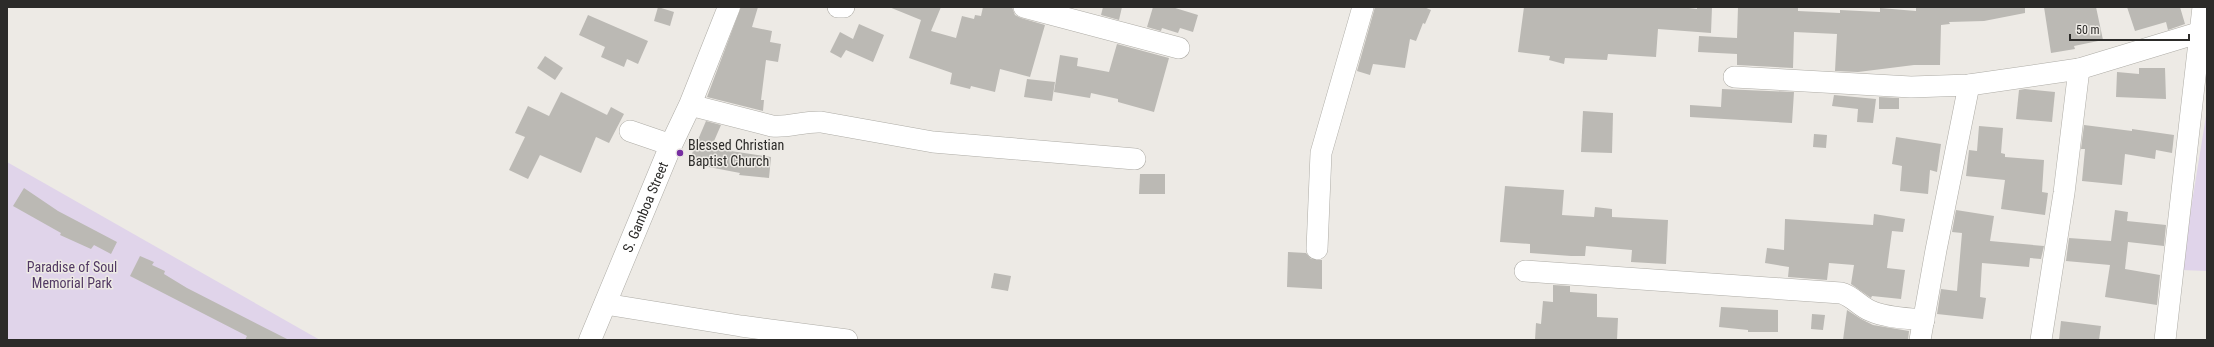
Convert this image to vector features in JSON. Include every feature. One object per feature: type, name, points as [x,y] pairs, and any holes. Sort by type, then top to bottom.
[{"type":"main road","name":"S. Gamboa Street","points":[[590,340],[671,145],[690,105],[729,7]]},
{"type":"street","points":[[838,7],[844,7]]},
{"type":"street","points":[[1024,7],[1179,48]]},
{"type":"street","points":[[1317,249],[1321,153],[1363,7]]},
{"type":"street","points":[[2165,340],[2203,7]]},
{"type":"street","points":[[1734,77],[1911,87],[1970,86],[2079,69],[2201,32]]},
{"type":"street","points":[[2041,340],[2064,193],[2079,69]]},
{"type":"street","points":[[1525,270],[1841,293],[1848,295],[1870,311],[1922,330],[1936,250],[1970,86]]},
{"type":"street","points":[[690,105],[772,126],[781,127],[808,121],[821,122],[933,142],[1135,159]]},
{"type":"street","points":[[630,131],[671,145]]},
{"type":"street","points":[[605,304],[741,326],[847,340]]},
{"type":"green space","points":[[2206,116],[2207,271],[2181,270]]},
{"type":"green space","name":"Paradise of Soul Memorial Park","points":[[7,162],[320,340],[7,340]]},
{"type":"building","points":[[658,7],[674,12],[670,26],[654,21]]},
{"type":"building","points":[[741,7],[758,7],[752,27],[772,31],[770,42],[781,44],[778,62],[766,60],[761,100],[764,100],[763,111],[707,97]]},
{"type":"building","points":[[889,7],[941,7],[931,31],[956,38],[962,16],[974,19],[975,15],[981,16],[983,7],[1012,7],[1015,15],[1045,25],[1030,77],[1000,69],[995,92],[971,86],[970,89],[950,84],[952,73],[909,58],[921,20]]},
{"type":"building","points":[[1103,7],[1122,7],[1119,20],[1101,15]]},
{"type":"building","points":[[1153,7],[1172,7],[1198,15],[1193,32],[1180,28],[1178,33],[1162,28],[1161,31],[1147,27]]},
{"type":"building","points":[[1375,7],[1424,7],[1431,10],[1425,24],[1423,23],[1416,41],[1410,39],[1405,68],[1373,64],[1370,75],[1357,71]]},
{"type":"building","points":[[1524,7],[1681,7],[1697,9],[1697,7],[1712,7],[1711,33],[1658,29],[1656,57],[1608,54],[1607,60],[1565,58],[1564,64],[1549,60],[1550,56],[1518,52]]},
{"type":"building","points":[[1738,7],[1798,7],[1798,11],[1840,13],[1840,10],[1880,12],[1880,8],[1916,11],[1916,7],[2025,7],[2025,13],[1984,21],[1949,22],[1950,24],[1941,25],[1940,65],[1914,65],[1858,72],[1835,71],[1837,34],[1794,32],[1793,68],[1737,65],[1737,54],[1698,52],[1699,36],[1737,38]]},
{"type":"building","points":[[2044,7],[2096,7],[2103,40],[2074,46],[2075,49],[2051,53]]},
{"type":"building","points":[[2127,7],[2180,7],[2185,24],[2168,30],[2166,22],[2135,31]]},
{"type":"building","points":[[588,15],[648,41],[638,64],[627,59],[624,67],[601,57],[605,47],[579,35]]},
{"type":"building","points":[[859,24],[884,35],[873,62],[846,50],[841,58],[830,52],[840,32],[853,39]]},
{"type":"building","points":[[1117,44],[1169,58],[1154,112],[1118,102],[1118,99],[1091,93],[1090,98],[1054,92],[1060,55],[1078,58],[1077,66],[1109,72]]},
{"type":"building","points":[[545,56],[563,68],[555,80],[537,68]]},
{"type":"building","points":[[2139,68],[2165,68],[2166,99],[2116,97],[2117,72],[2139,74]]},
{"type":"building","points":[[1027,79],[1055,82],[1052,101],[1024,97]]},
{"type":"building","points":[[1722,89],[1794,92],[1792,123],[1690,117],[1690,105],[1721,107]]},
{"type":"building","points":[[2025,89],[2055,92],[2052,122],[2016,119],[2019,90]]},
{"type":"building","points":[[561,92],[607,115],[611,107],[624,114],[609,143],[596,137],[581,173],[540,155],[528,179],[509,170],[525,137],[515,133],[528,106],[549,116]]},
{"type":"building","points":[[1834,95],[1876,99],[1873,123],[1857,122],[1858,109],[1832,106]]},
{"type":"building","points":[[1879,97],[1899,98],[1899,109],[1879,109]]},
{"type":"building","points":[[1583,111],[1613,113],[1612,153],[1581,152]]},
{"type":"building","points":[[706,121],[721,125],[711,148],[771,157],[769,178],[739,175],[740,173],[688,163]]},
{"type":"building","points":[[2084,125],[2132,131],[2132,129],[2174,135],[2172,153],[2156,150],[2155,159],[2125,154],[2122,185],[2082,181],[2085,149],[2081,149]]},
{"type":"building","points":[[1979,126],[2003,128],[2001,153],[2005,154],[2005,157],[2044,160],[2042,192],[2048,193],[2045,215],[2001,209],[2005,180],[1966,176],[1969,150],[1977,151]]},
{"type":"building","points":[[1814,134],[1827,135],[1826,148],[1813,147]]},
{"type":"building","points":[[1896,137],[1941,144],[1937,172],[1930,170],[1928,194],[1900,191],[1902,166],[1892,164]]},
{"type":"building","points":[[1140,174],[1165,174],[1165,194],[1139,194]]},
{"type":"building","points":[[1505,186],[1564,190],[1562,215],[1594,217],[1595,207],[1612,209],[1612,217],[1668,220],[1666,264],[1631,262],[1632,250],[1586,246],[1585,256],[1571,256],[1530,253],[1530,244],[1500,242]]},
{"type":"building","points":[[24,188],[58,211],[117,242],[111,254],[94,245],[91,249],[60,235],[61,233],[13,206]]},
{"type":"building","points":[[1956,210],[1994,216],[1990,241],[2044,246],[2041,259],[2030,258],[2029,267],[1982,263],[1980,297],[1986,298],[1983,319],[1937,314],[1941,289],[1957,291],[1962,233],[1952,232]]},
{"type":"building","points":[[2115,210],[2128,212],[2127,221],[2166,225],[2164,246],[2128,242],[2125,269],[2160,275],[2157,305],[2105,297],[2110,265],[2066,261],[2069,238],[2111,241]]},
{"type":"building","points":[[1874,214],[1905,219],[1903,232],[1892,231],[1887,268],[1905,270],[1901,299],[1872,296],[1871,298],[1851,284],[1854,265],[1829,263],[1827,280],[1788,277],[1789,267],[1765,263],[1767,248],[1784,250],[1785,219],[1873,225]]},
{"type":"building","points":[[1288,252],[1306,253],[1311,259],[1322,260],[1322,289],[1287,287]]},
{"type":"building","points":[[140,256],[154,262],[152,265],[165,271],[164,274],[187,288],[289,340],[245,340],[247,336],[130,276]]},
{"type":"building","points":[[994,273],[1011,276],[1008,291],[991,288]]},
{"type":"building","points":[[1553,285],[1570,286],[1570,292],[1597,294],[1597,317],[1618,318],[1617,340],[1535,340],[1536,323],[1541,324],[1543,301],[1553,302]]},
{"type":"building","points":[[1721,307],[1778,310],[1778,332],[1748,332],[1748,330],[1719,327]]},
{"type":"building","points":[[1847,310],[1873,325],[1909,331],[1908,340],[1843,340]]},
{"type":"building","points":[[1812,314],[1825,315],[1823,330],[1811,329]]},
{"type":"building","points":[[2061,321],[2101,326],[2099,340],[2059,340]]},
{"type":"place","name":"Blessed Christian Baptist Church","points":[[680,153]]}]
